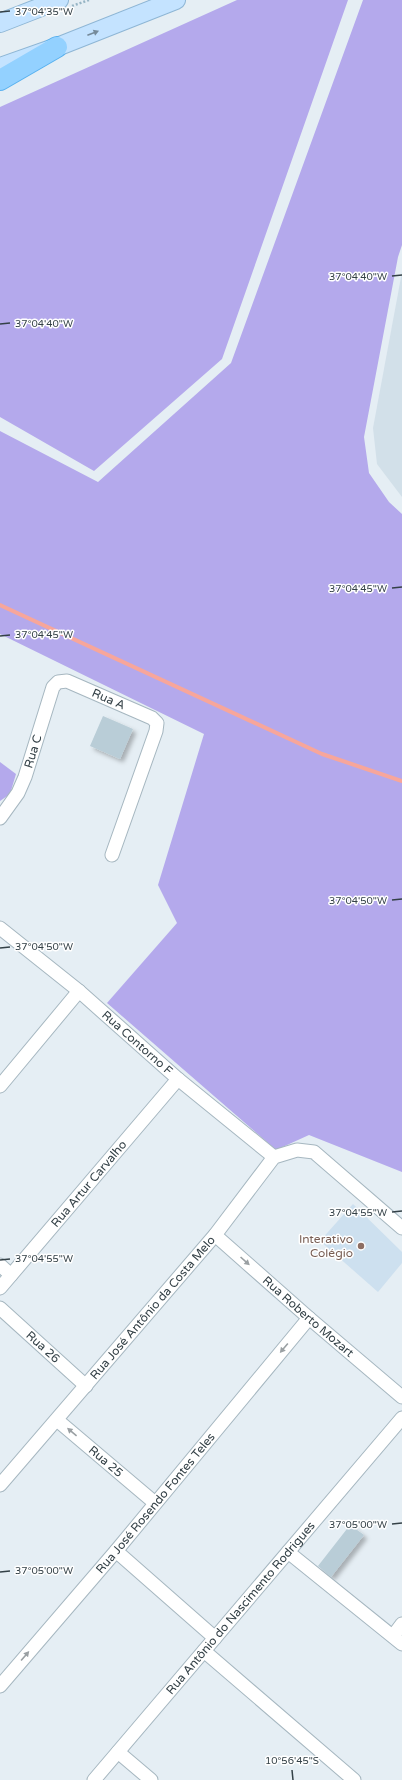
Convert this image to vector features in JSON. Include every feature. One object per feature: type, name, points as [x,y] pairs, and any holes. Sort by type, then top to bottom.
[{"type":"main road","points":[[0,23],[59,0]]},
{"type":"main road","points":[[0,66],[57,47],[176,0]]},
{"type":"main road","points":[[0,80],[57,47]]},
{"type":"street","name":"Rua A","points":[[58,682],[67,681],[152,718],[157,723],[156,732],[112,855]]},
{"type":"street","name":"Rua C","points":[[0,818],[18,793],[25,777],[53,687],[58,682]]},
{"type":"street","name":"Rua Contorno F","points":[[0,928],[79,991],[178,1079],[274,1157]]},
{"type":"street","points":[[0,1086],[79,991]]},
{"type":"street","name":"Rua Artur Carvalho","points":[[0,1288],[178,1079]]},
{"type":"street","points":[[274,1157],[297,1150],[314,1152],[402,1228]]},
{"type":"street","name":"Rua José Antônio da Costa Melo","points":[[0,1485],[215,1235],[274,1157]]},
{"type":"street","name":"Rua Roberto Mozart","points":[[215,1235],[402,1398]]},
{"type":"street","points":[[0,1265],[11,1275]]},
{"type":"street","name":"Rua 26","points":[[0,1308],[86,1386]]},
{"type":"street","name":"Rua José Rosendo Fontes Teles","points":[[0,1686],[116,1551],[309,1318]]},
{"type":"street","name":"Rua Antônio do Nascimento Rodrigues","points":[[94,1780],[402,1418]]},
{"type":"street","name":"Rua 25","points":[[57,1420],[155,1503]]},
{"type":"street","points":[[116,1551],[215,1638]]},
{"type":"street","points":[[288,1552],[397,1640],[402,1624]]},
{"type":"street","points":[[204,1651],[354,1780]]},
{"type":"street","points":[[118,1752],[151,1780]]},
{"type":"shaded area","points":[[237,0],[348,0],[222,359],[94,471],[0,417],[0,107]]},
{"type":"shaded area","points":[[363,0],[402,0],[402,245],[398,257],[364,437],[369,473],[389,502],[402,514],[402,1172],[309,1135],[276,1150],[107,1003],[177,923],[158,885],[204,734],[0,634],[0,431],[98,482],[231,363]]},
{"type":"shaded area","points":[[402,272],[402,497],[377,464],[373,428]]},
{"type":"shaded area","points":[[0,762],[16,774],[10,794],[0,801]]},
{"type":"shaded area","name":"Interativo Colégio","points":[[353,1204],[402,1252],[402,1263],[378,1292],[320,1241]]},
{"type":"building","points":[[103,716],[133,729],[120,759],[90,746]]},
{"type":"building","points":[[350,1525],[364,1535],[331,1577],[318,1566]]},
{"type":"waterway","points":[[0,605],[322,754],[402,781]]},
{"type":"place","name":"Interativo Colégio","points":[[361,1246]]}]
